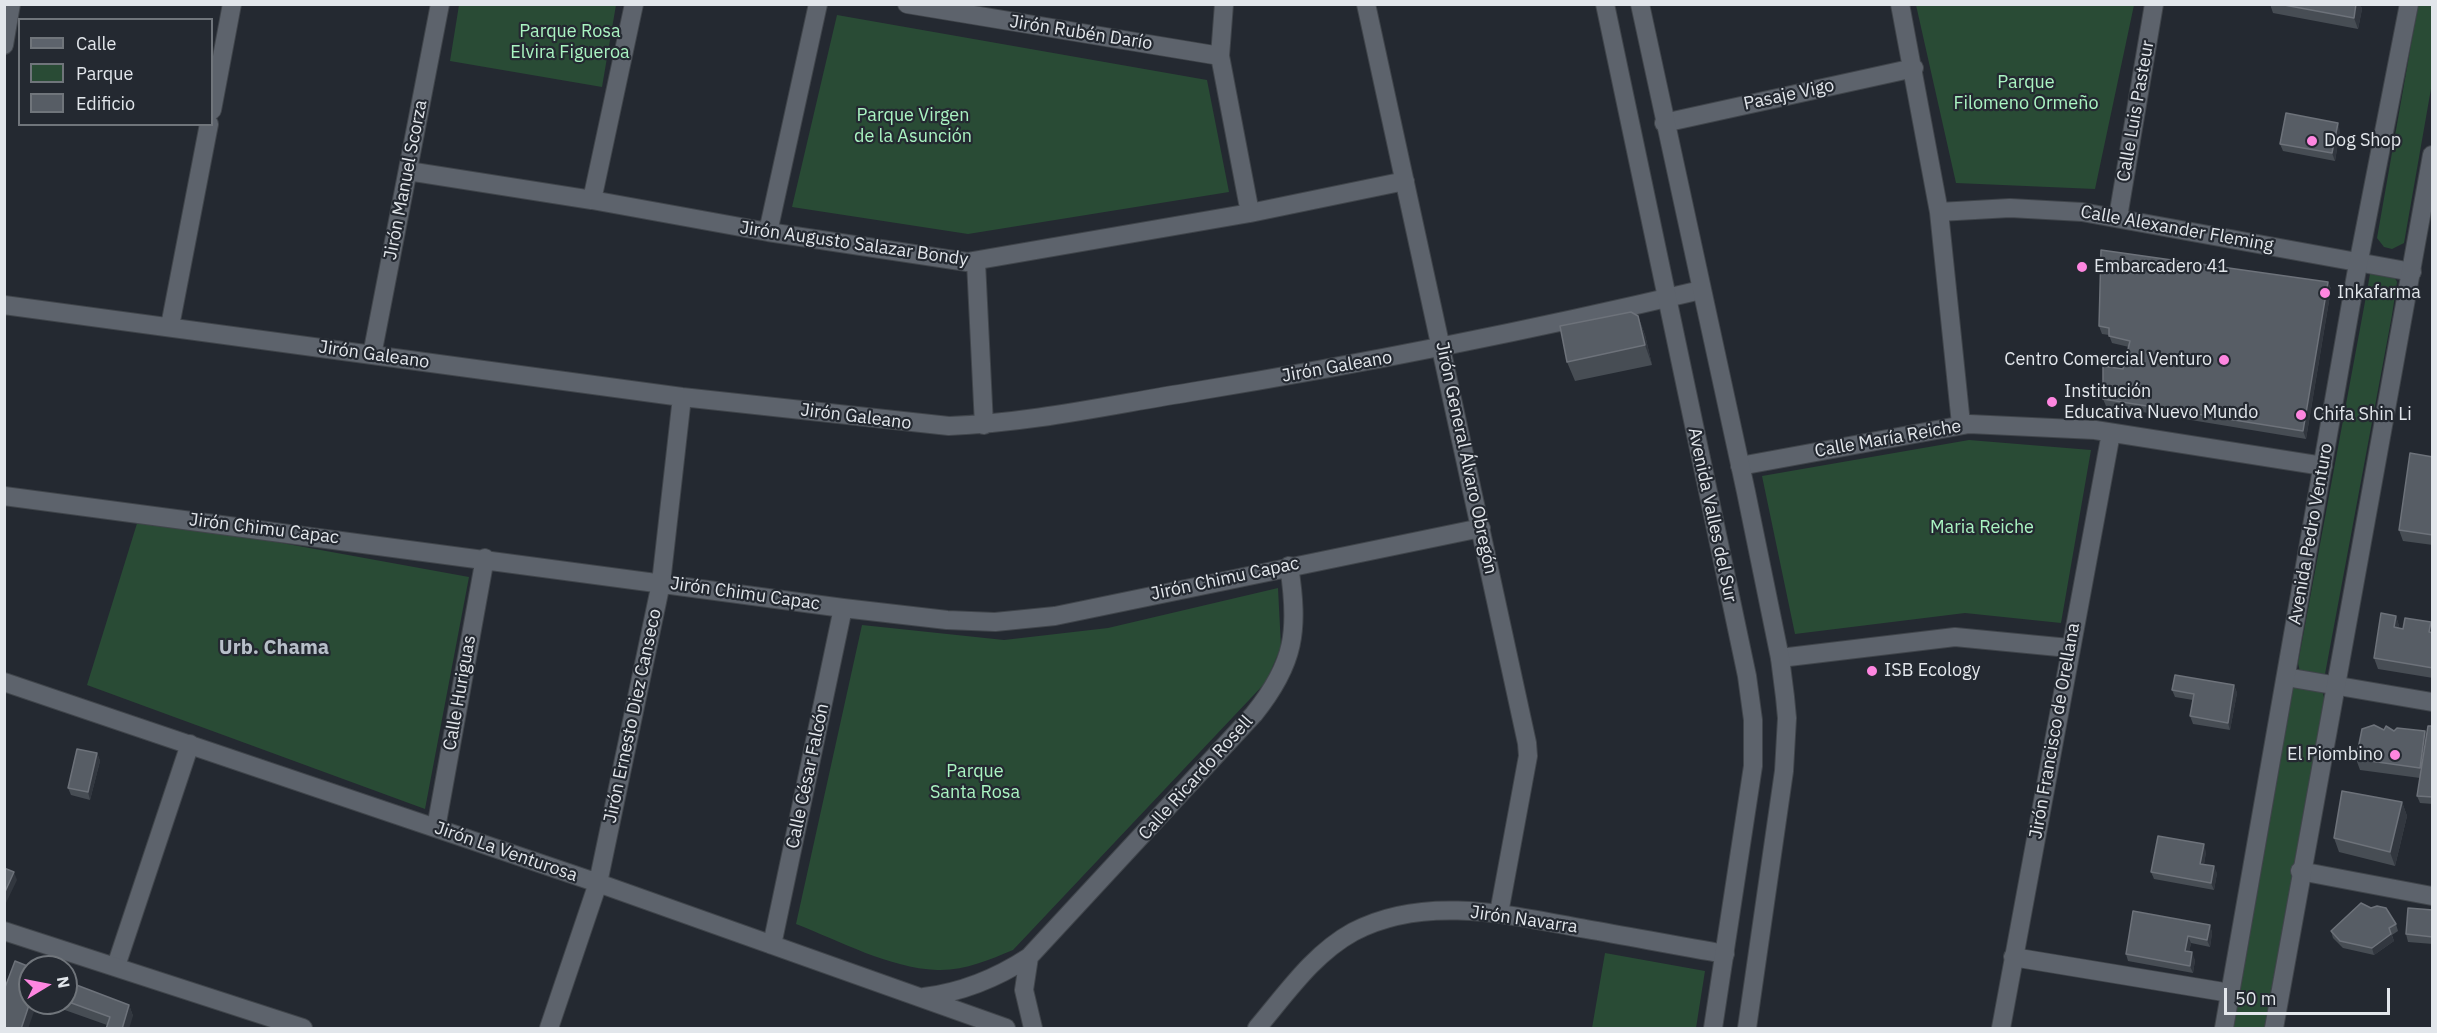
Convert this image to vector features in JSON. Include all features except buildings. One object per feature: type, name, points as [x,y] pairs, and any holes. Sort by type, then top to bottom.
[{"type":"street","points":[[4,45],[11,4]]},
{"type":"street","points":[[213,105],[232,4]]},
{"type":"street","name":"Jirón Manuel Scorza","points":[[372,355],[440,4]]},
{"type":"street","points":[[592,200],[634,4]]},
{"type":"street","points":[[768,232],[818,4]]},
{"type":"street","name":"Jirón Rubén Darío","points":[[907,4],[1220,56]]},
{"type":"street","points":[[1224,4],[1220,56],[1250,213]]},
{"type":"street","name":"Jirón General Álvaro Obregón","points":[[1366,4],[1527,743],[1528,756],[1498,913]]},
{"type":"street","name":"Avenida Valles del Sur","points":[[1605,4],[1665,299],[1747,676],[1753,720],[1753,766],[1713,1029]]},
{"type":"street","name":"Avenida Valles del Sur","points":[[1640,4],[1780,658],[1787,718],[1784,771],[1747,1029]]},
{"type":"street","points":[[1900,4],[1914,68],[1939,212],[1961,424]]},
{"type":"street","name":"Calle Luis Pasteur","points":[[2118,217],[2154,4]]},
{"type":"street","name":"Avenida Pedro Venturo","points":[[2224,1029],[2359,261],[2409,4]]},
{"type":"street","name":"Pasaje Vigo","points":[[1664,123],[1914,68]]},
{"type":"street","points":[[170,326],[209,126]]},
{"type":"street","points":[[2274,1029],[2300,871],[2433,155]]},
{"type":"street","name":"Jirón Augusto Salazar Bondy","points":[[408,171],[592,200],[768,232],[976,262],[1250,213],[1405,181]]},
{"type":"street","name":"Calle Alexander Fleming","points":[[1939,212],[2030,209],[2118,217],[2412,272]]},
{"type":"street","points":[[976,262],[984,425]]},
{"type":"street","name":"Jirón Galeano","points":[[4,305],[682,397],[917,424],[984,425],[1055,416],[1442,346],[1701,290]]},
{"type":"street","name":"Jirón Ernesto Diez Canseco","points":[[549,1029],[598,883],[661,583],[682,397]]},
{"type":"street","name":"Calle María Reiche","points":[[1740,466],[1961,424],[2065,427],[2323,466]]},
{"type":"street","name":"Jirón Francisco de Orellana","points":[[2001,1029],[2069,648],[2111,433]]},
{"type":"street","name":"Jirón Chimu Capac","points":[[4,496],[485,558],[843,608],[947,620],[995,622],[1055,616],[1481,528]]},
{"type":"street","name":"Calle Huriguas","points":[[436,828],[485,558]]},
{"type":"street","name":"Calle Ricardo Rosell","points":[[924,997],[951,993],[991,979],[1029,957],[1124,857],[1273,690],[1294,638],[1294,601],[1289,566]]},
{"type":"street","name":"Calle César Falcón","points":[[772,945],[843,608]]},
{"type":"street","points":[[1780,658],[1955,637],[2069,648]]},
{"type":"street","points":[[2286,677],[2433,702]]},
{"type":"street","name":"Jirón La Venturosa","points":[[4,682],[598,883],[924,997],[1006,1029]]},
{"type":"street","points":[[116,966],[190,744]]},
{"type":"street","points":[[2300,871],[2433,896]]},
{"type":"street","name":"Jirón Navarra","points":[[1257,1029],[1315,959],[1353,932],[1388,919],[1428,910],[1498,913],[1725,954]]},
{"type":"street","points":[[4,931],[303,1029]]},
{"type":"street","points":[[1029,957],[1024,990],[1033,1029]]},
{"type":"street","points":[[2013,957],[2230,993]]},
{"type":"green space","name":"Parque Rosa Elvira Figueroa","points":[[459,5],[616,5],[602,87],[450,61]]},
{"type":"green space","name":"Parque Filomeno Ormeño","points":[[1916,5],[2134,5],[2095,189],[1956,183]]},
{"type":"green space","points":[[2418,5],[2432,5],[2432,83],[2404,243],[2392,249],[2384,247],[2377,238]]},
{"type":"green space","name":"Parque Virgen de la Asunción","points":[[837,15],[1207,80],[1229,192],[968,234],[792,207]]},
{"type":"green space","points":[[2374,271],[2394,276],[2397,282],[2325,674],[2315,679],[2300,672],[2298,663],[2370,274]]},
{"type":"green space","name":"Maria Reiche","points":[[1969,440],[2091,450],[2061,623],[1965,613],[1795,634],[1762,476]]},
{"type":"green space","points":[[139,517],[469,577],[425,809],[87,685]]},
{"type":"green space","name":"Parque Santa Rosa","points":[[1278,588],[1281,647],[1266,682],[1013,950],[957,969],[919,968],[865,953],[796,924],[862,625],[1004,640],[1108,628]]},
{"type":"green space","points":[[2294,685],[2321,687],[2326,704],[2270,1028],[2229,1028],[2290,691]]},
{"type":"green space","points":[[1605,953],[1705,971],[1696,1028],[1592,1028]]},
{"type":"place","name":"Dog Shop","points":[[2312,141]]},
{"type":"place","name":"Embarcadero 41","points":[[2082,267]]},
{"type":"place","name":"Inkafarma","points":[[2325,293]]},
{"type":"place","name":"Centro Comercial Venturo","points":[[2224,360]]},
{"type":"place","name":"Institución Educativa Nuevo Mundo","points":[[2052,402]]},
{"type":"place","name":"Chifa Shin Li","points":[[2301,415]]},
{"type":"place","name":"ISB Ecology","points":[[1872,671]]},
{"type":"place","name":"El Piombino","points":[[2395,755]]},
{"type":"district","name":"Urb. Chama","points":[[274,648]]}]
